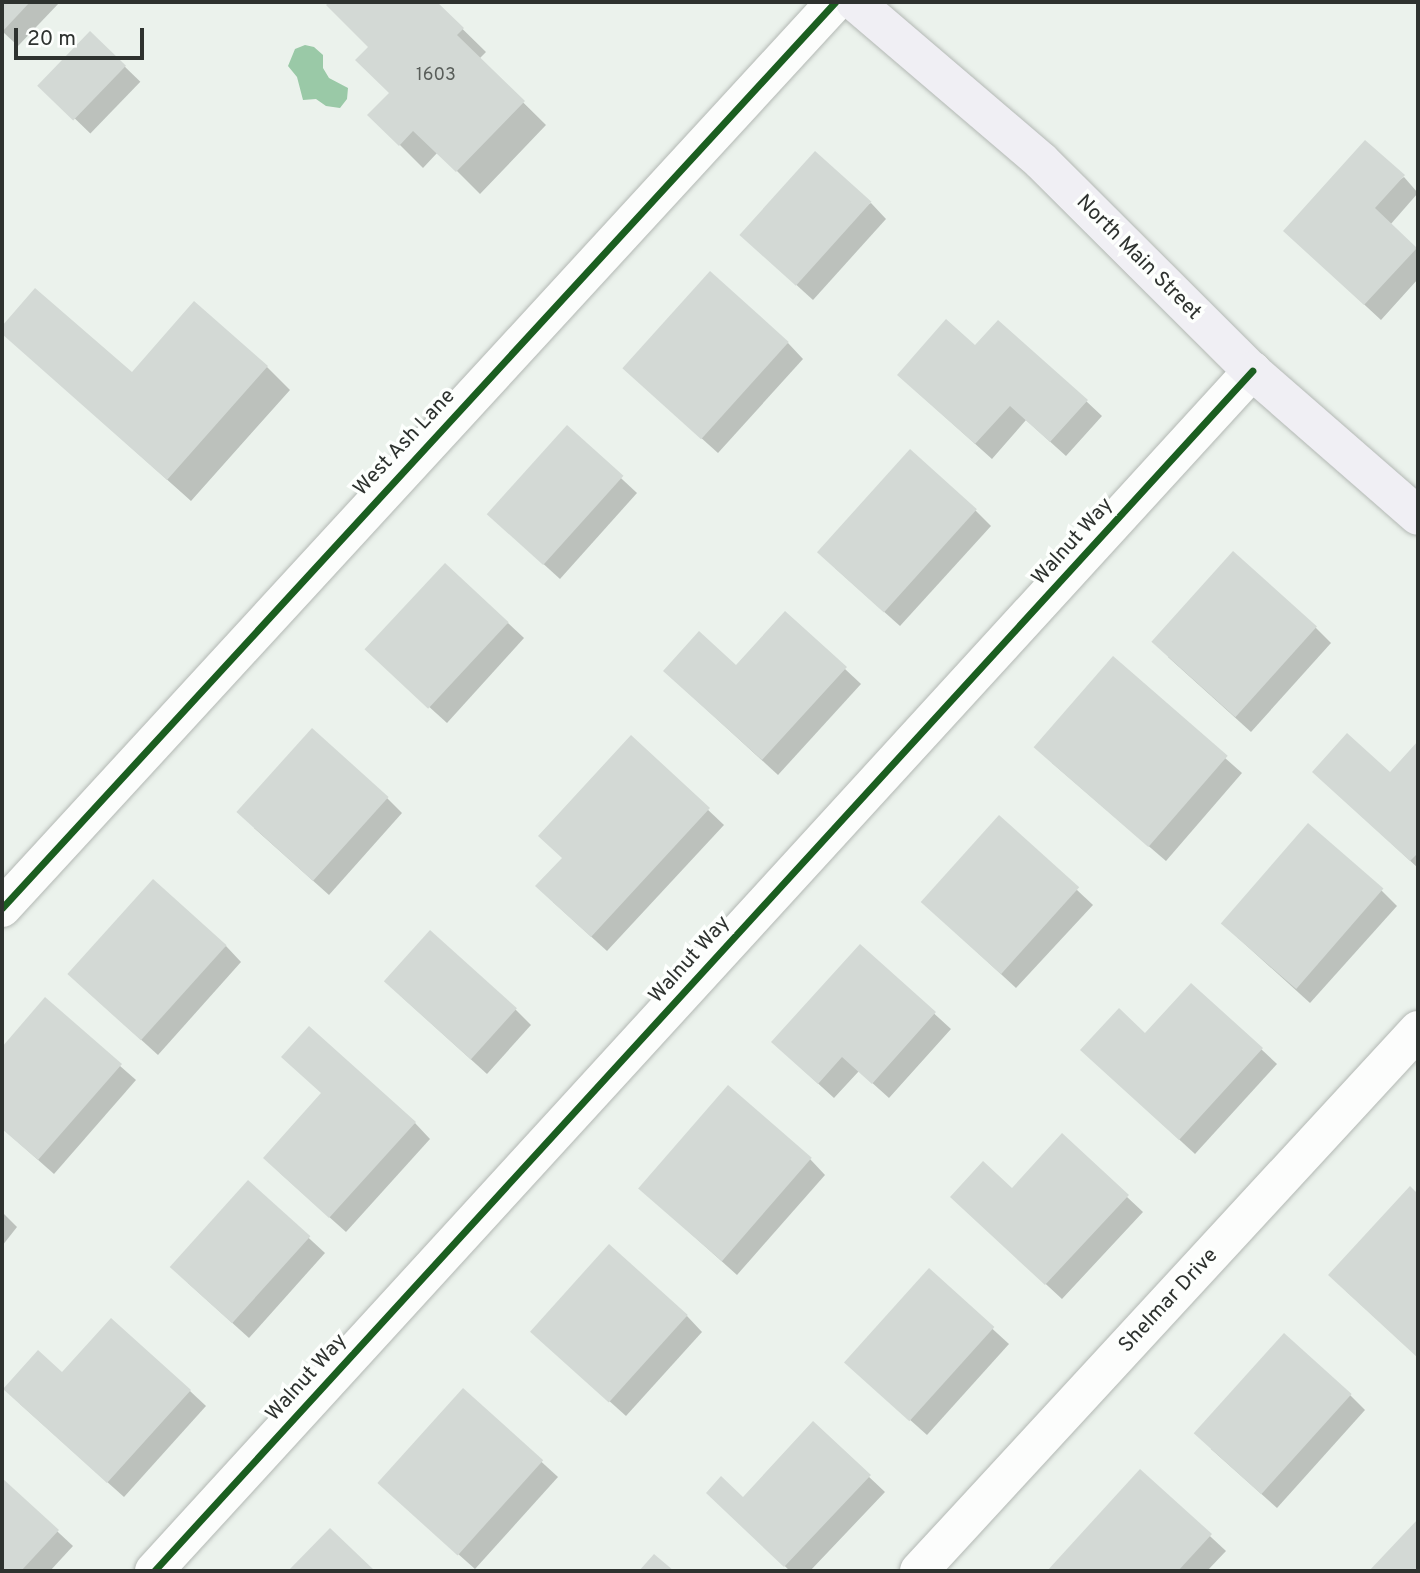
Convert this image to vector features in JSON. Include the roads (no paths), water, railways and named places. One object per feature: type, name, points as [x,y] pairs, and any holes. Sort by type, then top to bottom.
[{"type":"main road","name":"North Main Street","points":[[855,2],[1041,161],[1252,371],[1418,516]]},
{"type":"street","name":"West Ash Lane","points":[[2,908],[835,2]]},
{"type":"street","name":"Walnut Way","points":[[154,1571],[1252,371]]},
{"type":"street","name":"Shelmar Drive","points":[[919,1571],[1418,1030]]}]
